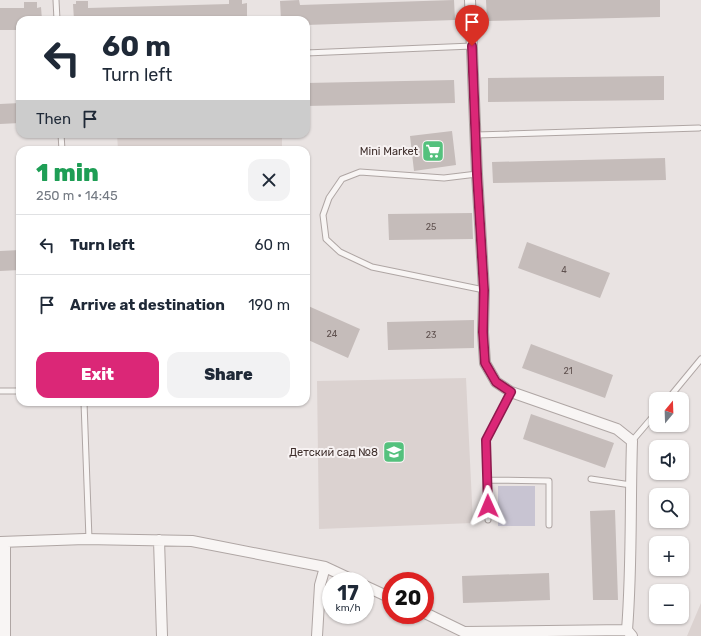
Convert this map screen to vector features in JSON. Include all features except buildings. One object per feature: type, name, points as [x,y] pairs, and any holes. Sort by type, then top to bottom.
[{"type":"street","points":[[434,618],[464,634],[630,633],[632,442],[617,429],[511,392],[496,382],[485,363],[483,332],[484,290],[477,174],[470,0]]},
{"type":"street","points":[[6,636],[2,542],[89,539],[192,541],[325,567],[336,572]]},
{"type":"street","points":[[159,540],[162,636]]},
{"type":"street","points":[[317,636],[320,585],[325,567]]},
{"type":"lane","points":[[56,0],[57,16]]},
{"type":"lane","points":[[310,53],[472,46]]},
{"type":"lane","points":[[476,135],[699,128]]},
{"type":"lane","points":[[477,174],[444,178],[360,172],[342,180],[328,198],[323,215],[326,239],[340,252],[372,267],[484,290]]},
{"type":"lane","points":[[674,392],[701,360]]},
{"type":"lane","points":[[0,391],[16,391]]},
{"type":"lane","points":[[488,520],[486,440],[511,392]]},
{"type":"lane","points":[[84,406],[89,539]]},
{"type":"lane","points":[[632,442],[649,421]]},
{"type":"lane","points":[[591,479],[631,485]]},
{"type":"lane","points":[[487,480],[549,481],[549,525]]},
{"type":"shaded area","points":[[117,138],[282,138],[282,146],[118,146]]},
{"type":"shaded area","name":"Детский сад №8","points":[[466,378],[473,523],[319,529],[317,381]]},
{"type":"shaded area","points":[[498,486],[535,486],[535,526],[498,526]]},
{"type":"shaded area","points":[[701,603],[701,636],[687,636]]},
{"type":"place","name":"Mini Market","points":[[433,151]]},
{"type":"place","name":"Детский сад №8","points":[[394,452]]},
{"type":"route","points":[[472,46],[477,174],[484,290],[483,332],[485,363],[496,382],[511,392],[486,440],[488,506]]}]
